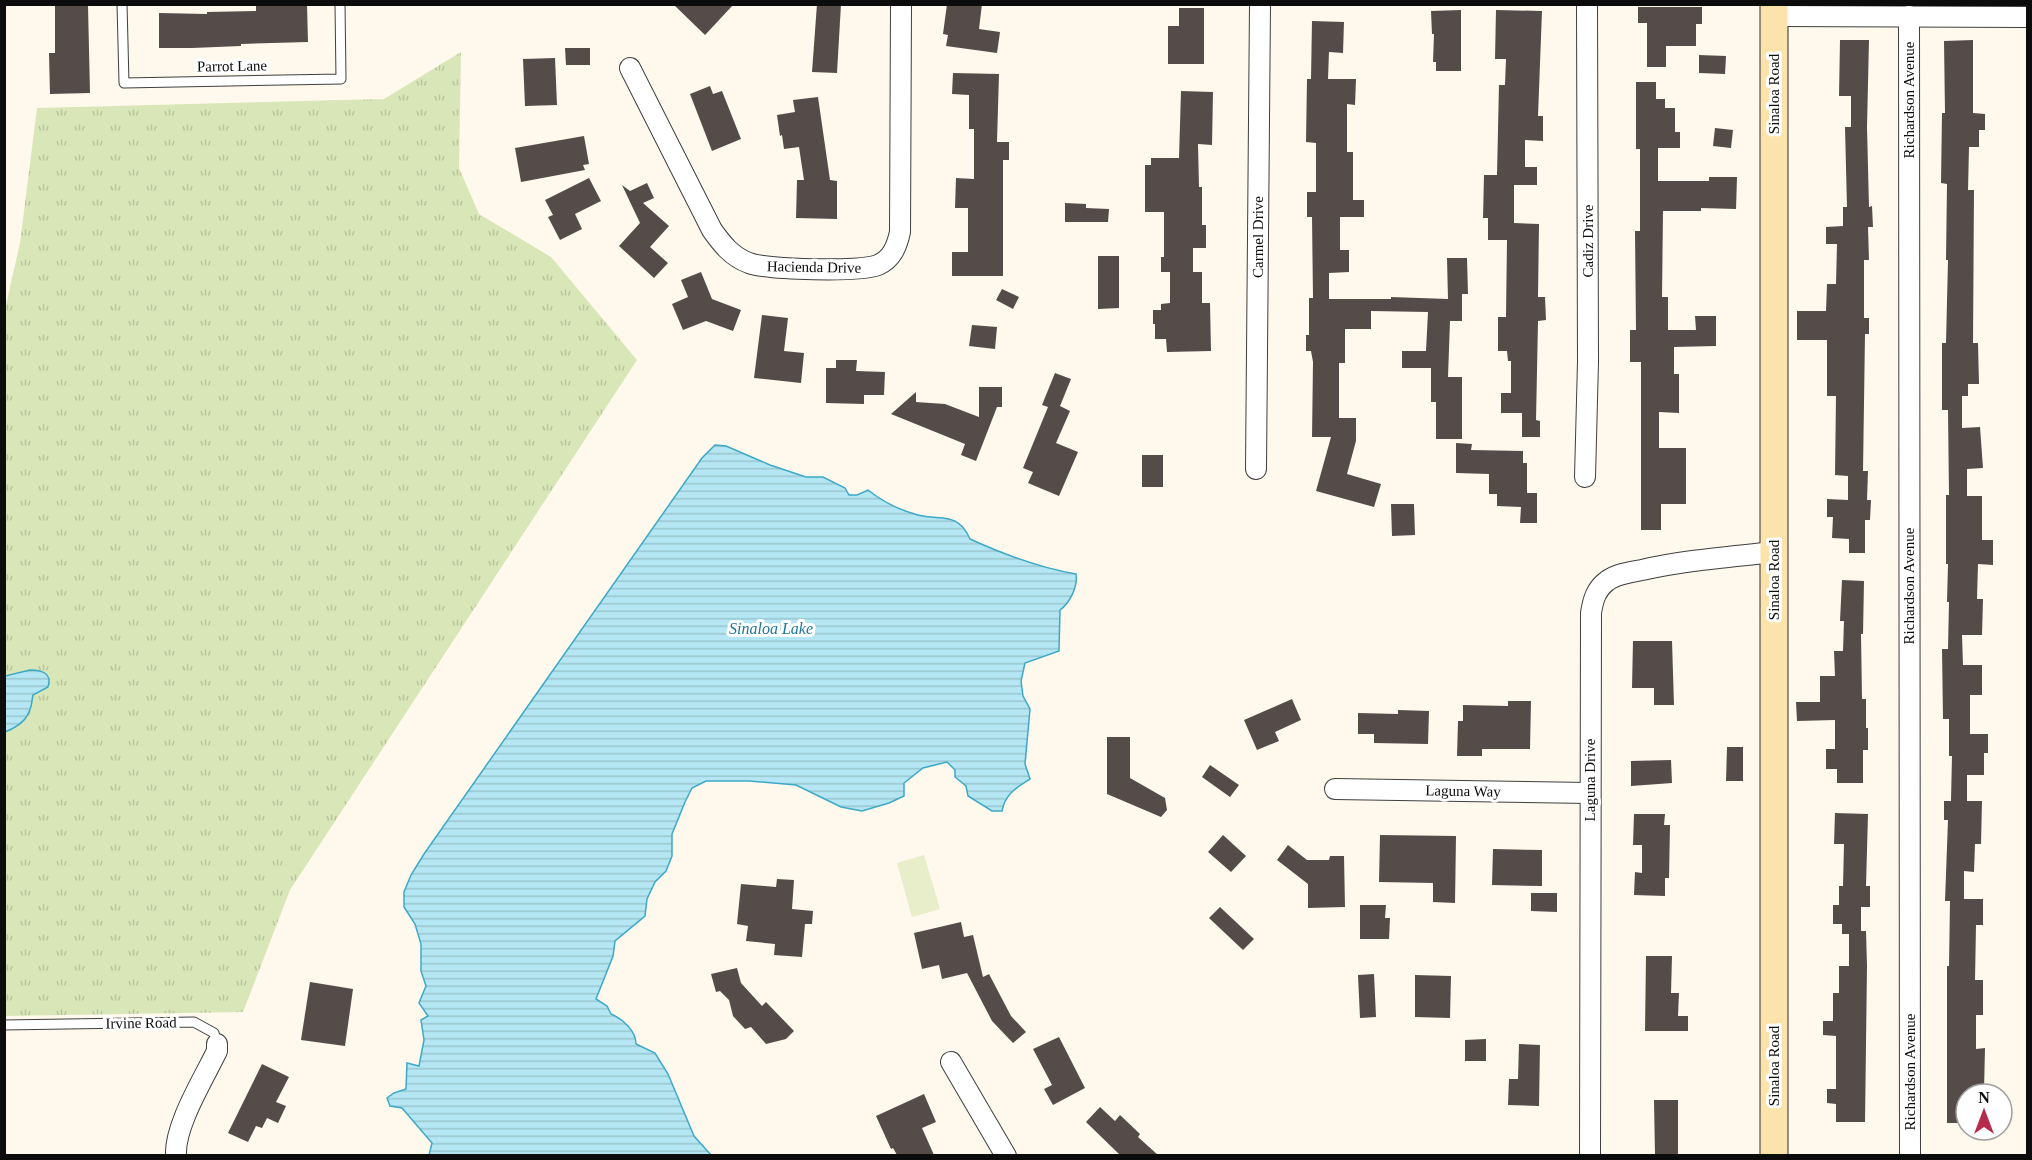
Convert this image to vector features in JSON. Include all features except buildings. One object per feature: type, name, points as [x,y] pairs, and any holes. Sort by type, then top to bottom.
[{"type":"street","name":"Hacienda Drive","points":[[630,69],[712,230],[722,245],[734,255],[750,263],[770,268],[864,268],[879,265],[892,255],[898,245],[900,232],[900,4]]},
{"type":"street","name":"Carmel Drive","points":[[1256,469],[1260,4]]},
{"type":"street","name":"Cadiz Drive","points":[[1585,477],[1588,362],[1587,4]]},
{"type":"street","points":[[1774,10],[1909,16],[2028,17]]},
{"type":"street","name":"Sinaloa Road","points":[[1774,10],[1774,1155]]},
{"type":"street","name":"Richardson Avenue","points":[[1909,16],[1910,1155]]},
{"type":"street","name":"Laguna Drive","points":[[1590,1155],[1590,793],[1591,613],[1593,601],[1598,590],[1618,575],[1668,564],[1774,552]]},
{"type":"street","name":"Laguna Way","points":[[1335,789],[1590,793]]},
{"type":"street","name":"Irvine Road","points":[[176,1155],[175,1148],[180,1128],[217,1051],[217,1044]]},
{"type":"street","points":[[951,1062],[1006,1155]]},
{"type":"lane","name":"Parrot Lane","points":[[122,4],[124,83],[341,79],[340,4]]},
{"type":"lane","name":"Irvine Road","points":[[4,1025],[194,1022],[214,1033],[217,1044]]},
{"type":"green space","points":[[461,52],[459,168],[479,214],[551,257],[637,360],[290,890],[243,1012],[5,1016],[4,314],[20,243],[37,108],[384,99]]},
{"type":"green space","points":[[924,855],[940,909],[912,917],[897,863]]},
{"type":"water","name":"Sinaloa Lake","points":[[715,445],[726,446],[770,465],[806,477],[823,477],[845,488],[849,495],[857,495],[868,490],[904,511],[954,521],[960,524],[970,539],[983,545],[1035,564],[1076,574],[1073,594],[1060,610],[1059,651],[1025,663],[1021,681],[1023,696],[1030,709],[1025,764],[1030,779],[1008,796],[1002,811],[992,811],[968,796],[966,786],[955,777],[955,770],[947,762],[923,768],[904,783],[904,796],[862,811],[841,807],[796,785],[749,781],[706,781],[692,788],[672,834],[672,856],[666,871],[655,882],[647,899],[645,916],[615,941],[613,956],[596,999],[628,1026],[634,1035],[636,1044],[655,1053],[668,1074],[694,1136],[711,1155],[429,1155],[432,1143],[402,1108],[390,1106],[387,1098],[406,1089],[407,1063],[419,1066],[424,1040],[421,1020],[428,1016],[419,1003],[426,986],[421,971],[421,944],[415,924],[404,907],[404,892],[424,854],[702,458]]},
{"type":"water","points":[[30,670],[45,673],[49,678],[48,687],[33,695],[31,706],[23,720],[5,732],[5,676]]}]
